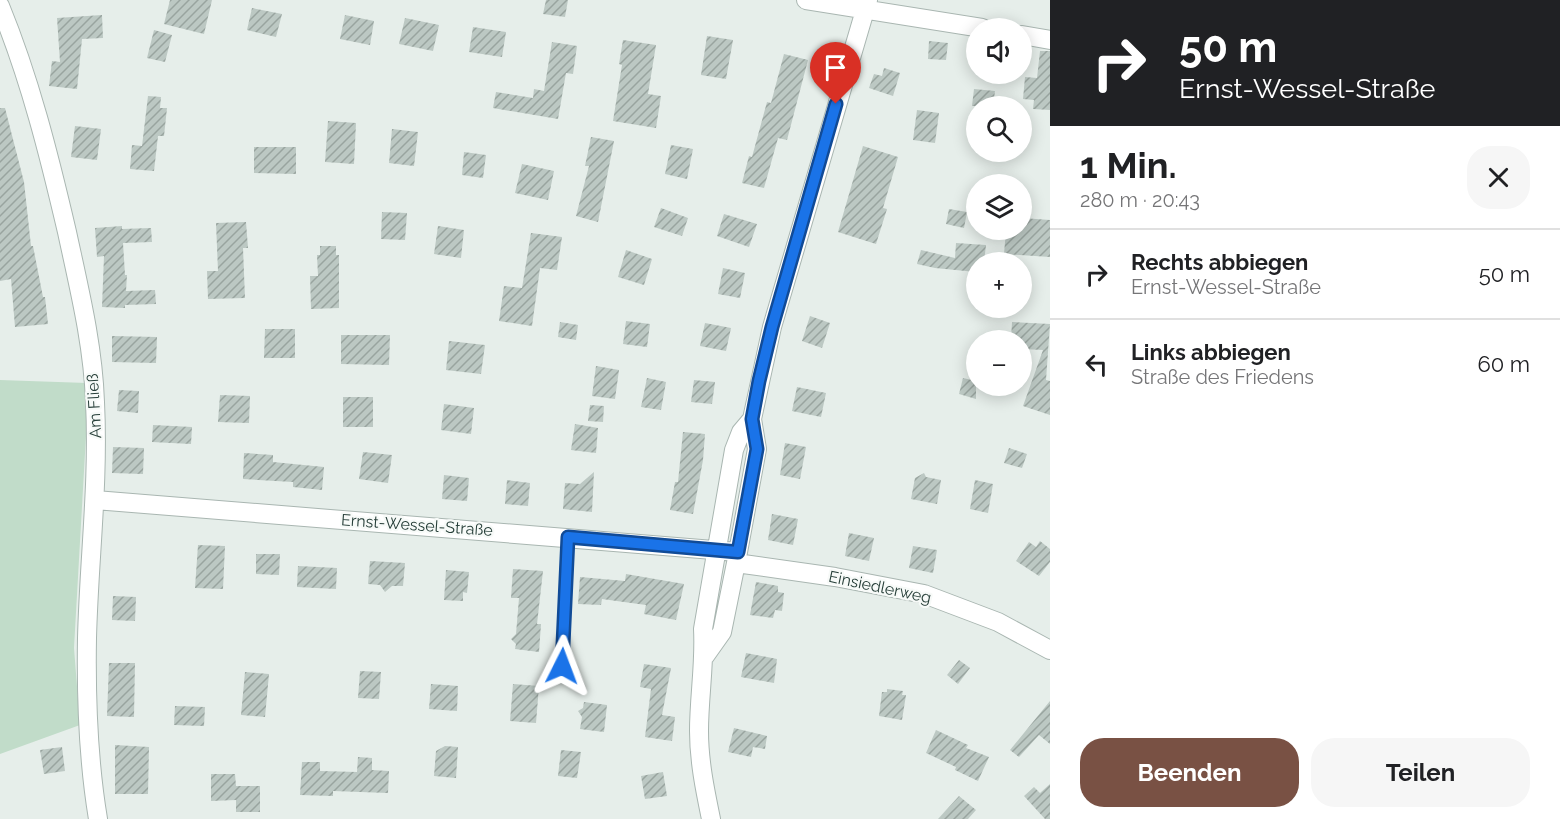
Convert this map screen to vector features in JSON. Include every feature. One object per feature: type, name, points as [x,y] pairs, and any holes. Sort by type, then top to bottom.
[{"type":"street","points":[[806,0],[866,5],[966,25]]},
{"type":"street","points":[[705,656],[722,632],[757,449],[752,419],[772,327],[866,5]]},
{"type":"street","name":"Am Fließ","points":[[0,6],[30,85],[79,285],[95,402],[95,500],[87,638],[88,738],[98,819]]},
{"type":"street","points":[[1032,37],[1050,40]]},
{"type":"street","points":[[711,819],[701,760],[699,732],[705,656],[703,629],[734,450],[741,432],[752,419]]},
{"type":"street","name":"Ernst-Wessel-Straße","points":[[95,500],[715,550],[737,558]]},
{"type":"street","name":"Einsiedlerweg","points":[[737,558],[924,594],[998,622],[1050,650]]},
{"type":"lane","points":[[562,666],[568,537]]},
{"type":"green space","points":[[0,380],[87,383],[87,418],[74,648],[80,725],[0,754]]},
{"type":"building","points":[[170,0],[212,0],[204,34],[164,24]]},
{"type":"building","points":[[546,0],[568,0],[565,17],[543,14]]},
{"type":"building","points":[[252,8],[282,14],[276,37],[247,30]]},
{"type":"building","points":[[102,15],[103,38],[82,39],[77,89],[49,86],[52,61],[60,62],[57,18]]},
{"type":"building","points":[[345,15],[374,21],[370,45],[340,39]]},
{"type":"building","points":[[405,18],[439,25],[433,51],[399,44]]},
{"type":"building","points":[[473,27],[506,32],[502,57],[469,52]]},
{"type":"building","points":[[154,30],[172,35],[165,62],[147,58]]},
{"type":"building","points":[[707,36],[733,40],[726,79],[701,75]]},
{"type":"building","points":[[623,40],[656,45],[648,94],[661,96],[656,128],[613,121],[622,65],[619,64]]},
{"type":"building","points":[[929,41],[948,43],[946,60],[928,59]]},
{"type":"building","points":[[552,42],[577,46],[573,74],[566,73],[558,119],[493,108],[496,92],[533,98],[534,89],[544,91]]},
{"type":"building","points":[[1040,51],[1050,51],[1050,110],[1033,109],[1032,96],[1023,96],[1024,84],[1032,84],[1032,78],[1037,78]]},
{"type":"building","points":[[784,54],[808,60],[787,140],[778,138],[764,188],[742,183],[749,156],[752,157],[767,102],[771,103]]},
{"type":"building","points":[[884,68],[900,73],[893,96],[869,88],[874,74],[882,76]]},
{"type":"building","points":[[974,89],[995,91],[994,96],[973,96]]},
{"type":"building","points":[[148,96],[161,97],[160,108],[167,108],[164,136],[158,136],[154,171],[130,169],[132,145],[142,146]]},
{"type":"building","points":[[0,108],[5,108],[24,182],[31,246],[33,246],[43,297],[45,297],[48,324],[15,327],[11,279],[0,281]]},
{"type":"building","points":[[917,110],[939,113],[935,143],[913,140]]},
{"type":"building","points":[[328,121],[356,123],[354,164],[325,162]]},
{"type":"building","points":[[75,126],[101,129],[97,160],[71,157]]},
{"type":"building","points":[[392,129],[418,132],[414,166],[389,163]]},
{"type":"building","points":[[591,137],[614,141],[598,222],[576,216],[589,166],[585,166]]},
{"type":"building","points":[[671,145],[693,149],[687,179],[665,174]]},
{"type":"building","points":[[863,146],[898,157],[883,208],[887,209],[876,244],[838,232]]},
{"type":"building","points":[[254,147],[296,147],[296,174],[254,173]]},
{"type":"building","points":[[464,152],[486,155],[483,178],[462,175]]},
{"type":"building","points":[[522,164],[554,171],[548,200],[515,193]]},
{"type":"building","points":[[661,208],[688,218],[682,236],[654,227]]},
{"type":"building","points":[[949,209],[966,212],[964,228],[946,224]]},
{"type":"building","points":[[382,212],[407,213],[405,240],[381,239]]},
{"type":"building","points":[[724,214],[757,224],[749,247],[717,236]]},
{"type":"building","points":[[1032,219],[1050,220],[1050,257],[1032,256],[1032,252],[1004,252],[1005,240],[1032,240]]},
{"type":"building","points":[[246,222],[248,248],[243,248],[245,298],[208,299],[207,271],[218,271],[216,223]]},
{"type":"building","points":[[122,226],[122,229],[151,228],[152,242],[123,243],[125,275],[127,275],[126,291],[155,290],[156,304],[125,305],[125,308],[102,307],[104,256],[97,257],[95,228]]},
{"type":"building","points":[[438,226],[464,230],[461,258],[434,254]]},
{"type":"building","points":[[531,233],[562,237],[557,270],[540,268],[532,326],[499,321],[504,286],[522,288]]},
{"type":"building","points":[[956,243],[986,245],[985,252],[966,252],[966,271],[917,264],[921,250],[955,258]]},
{"type":"building","points":[[320,246],[336,246],[336,255],[339,255],[339,308],[311,309],[310,276],[318,276],[317,255],[320,255]]},
{"type":"building","points":[[626,250],[652,259],[644,285],[618,277]]},
{"type":"building","points":[[723,268],[745,273],[740,298],[718,294]]},
{"type":"building","points":[[810,316],[830,323],[822,348],[802,341]]},
{"type":"building","points":[[626,321],[650,324],[647,347],[623,344]]},
{"type":"building","points":[[560,322],[578,325],[576,340],[558,337]]},
{"type":"building","points":[[1012,322],[1050,324],[1046,380],[1050,381],[1050,415],[1023,406],[1027,396],[1032,396],[1032,381],[1043,350],[1032,349],[1032,330],[1012,330]]},
{"type":"building","points":[[705,323],[731,328],[726,351],[700,346]]},
{"type":"building","points":[[265,329],[295,329],[295,358],[264,358]]},
{"type":"building","points":[[341,335],[390,335],[389,365],[341,364]]},
{"type":"building","points":[[112,336],[157,337],[156,363],[112,362]]},
{"type":"building","points":[[449,341],[485,345],[481,374],[446,370]]},
{"type":"building","points":[[596,366],[619,370],[615,399],[592,396]]},
{"type":"building","points":[[647,378],[666,382],[661,410],[641,407]]},
{"type":"building","points":[[963,378],[966,379],[966,396],[976,396],[976,399],[959,394]]},
{"type":"building","points":[[694,380],[715,382],[712,404],[691,402]]},
{"type":"building","points":[[797,387],[826,393],[821,417],[792,411]]},
{"type":"building","points":[[119,390],[139,391],[138,413],[117,411]]},
{"type":"building","points":[[220,395],[250,396],[249,423],[218,422]]},
{"type":"building","points":[[343,397],[373,397],[373,427],[343,427]]},
{"type":"building","points":[[444,404],[474,408],[471,434],[441,430]]},
{"type":"building","points":[[590,405],[604,406],[603,422],[588,421]]},
{"type":"building","points":[[575,424],[598,428],[596,453],[571,450]]},
{"type":"building","points":[[153,425],[192,427],[191,444],[152,442]]},
{"type":"building","points":[[683,432],[705,434],[703,460],[693,514],[670,510],[675,482],[678,482]]},
{"type":"building","points":[[785,443],[806,447],[800,479],[780,475]]},
{"type":"building","points":[[113,447],[144,448],[143,474],[112,473]]},
{"type":"building","points":[[1009,448],[1027,454],[1022,468],[1004,463]]},
{"type":"building","points":[[363,452],[392,455],[388,483],[359,479]]},
{"type":"building","points":[[244,453],[273,455],[273,462],[324,467],[322,490],[293,487],[293,482],[243,479]]},
{"type":"building","points":[[594,472],[592,512],[563,509],[565,483],[580,484]]},
{"type":"building","points":[[924,473],[926,477],[941,480],[937,504],[911,499],[915,478]]},
{"type":"building","points":[[444,475],[469,478],[467,501],[442,499]]},
{"type":"building","points":[[507,480],[530,483],[528,506],[505,504]]},
{"type":"building","points":[[975,480],[993,484],[988,513],[970,509]]},
{"type":"building","points":[[772,514],[798,519],[793,545],[768,540]]},
{"type":"building","points":[[849,533],[874,538],[869,561],[845,556]]},
{"type":"building","points":[[1040,541],[1050,549],[1050,562],[1039,576],[1016,561],[1029,542],[1036,547]]},
{"type":"building","points":[[198,545],[225,546],[223,589],[195,588]]},
{"type":"building","points":[[913,546],[937,550],[933,573],[909,568]]},
{"type":"building","points":[[256,554],[280,554],[279,575],[256,574]]},
{"type":"building","points":[[370,561],[405,563],[403,586],[392,586],[385,592],[380,585],[368,584]]},
{"type":"building","points":[[298,566],[337,568],[336,589],[297,587]]},
{"type":"building","points":[[513,569],[543,571],[537,624],[541,624],[539,652],[515,649],[516,644],[511,639],[516,634],[519,598],[511,598]]},
{"type":"building","points":[[446,570],[469,572],[467,593],[463,592],[463,601],[444,600]]},
{"type":"building","points":[[626,574],[684,584],[676,620],[644,614],[646,605],[602,599],[601,605],[578,604],[580,577],[625,581]]},
{"type":"building","points":[[756,582],[778,586],[778,592],[784,593],[782,611],[775,610],[773,618],[750,615]]},
{"type":"building","points":[[113,596],[136,597],[135,621],[112,620]]},
{"type":"building","points":[[746,653],[777,659],[774,683],[741,677]]},
{"type":"building","points":[[959,660],[970,668],[958,684],[947,675]]},
{"type":"building","points":[[109,663],[135,663],[134,717],[107,716]]},
{"type":"building","points":[[644,664],[671,668],[662,715],[675,717],[672,741],[645,737],[651,689],[640,687]]},
{"type":"building","points":[[360,671],[381,672],[379,699],[358,698]]},
{"type":"building","points":[[245,672],[269,674],[265,717],[241,715]]},
{"type":"building","points":[[431,684],[458,686],[457,711],[429,709]]},
{"type":"building","points":[[513,684],[539,686],[536,723],[510,721]]},
{"type":"building","points":[[887,689],[903,691],[902,695],[906,695],[902,720],[879,716],[882,692],[887,692]]},
{"type":"building","points":[[1050,701],[1050,744],[1039,735],[1019,757],[1010,750]]},
{"type":"building","points":[[584,702],[607,705],[604,732],[580,729],[582,717],[578,711],[583,708]]},
{"type":"building","points":[[175,706],[205,707],[204,726],[174,725]]},
{"type":"building","points":[[734,728],[767,736],[765,749],[753,747],[751,757],[728,752]]},
{"type":"building","points":[[936,730],[968,745],[966,748],[989,757],[978,781],[955,770],[956,767],[926,753]]},
{"type":"building","points":[[115,745],[149,747],[148,794],[115,794]]},
{"type":"building","points":[[445,746],[458,747],[456,778],[434,776],[436,751]]},
{"type":"building","points":[[62,747],[65,771],[44,774],[40,750]]},
{"type":"building","points":[[561,750],[581,752],[577,778],[558,776]]},
{"type":"building","points":[[358,757],[372,758],[372,770],[389,771],[388,793],[333,791],[333,796],[300,795],[302,762],[320,762],[320,771],[357,772]]},
{"type":"building","points":[[663,772],[667,796],[645,799],[641,776]]},
{"type":"building","points":[[211,774],[235,774],[236,786],[260,786],[260,812],[236,812],[236,800],[211,801]]},
{"type":"building","points":[[1050,784],[1050,819],[1045,819],[1024,796],[1034,787],[1040,793]]},
{"type":"building","points":[[959,796],[976,810],[968,819],[938,819]]},
{"type":"route","points":[[562,666],[568,537],[738,552],[757,449],[752,419],[759,381],[772,327],[836,104]]}]
